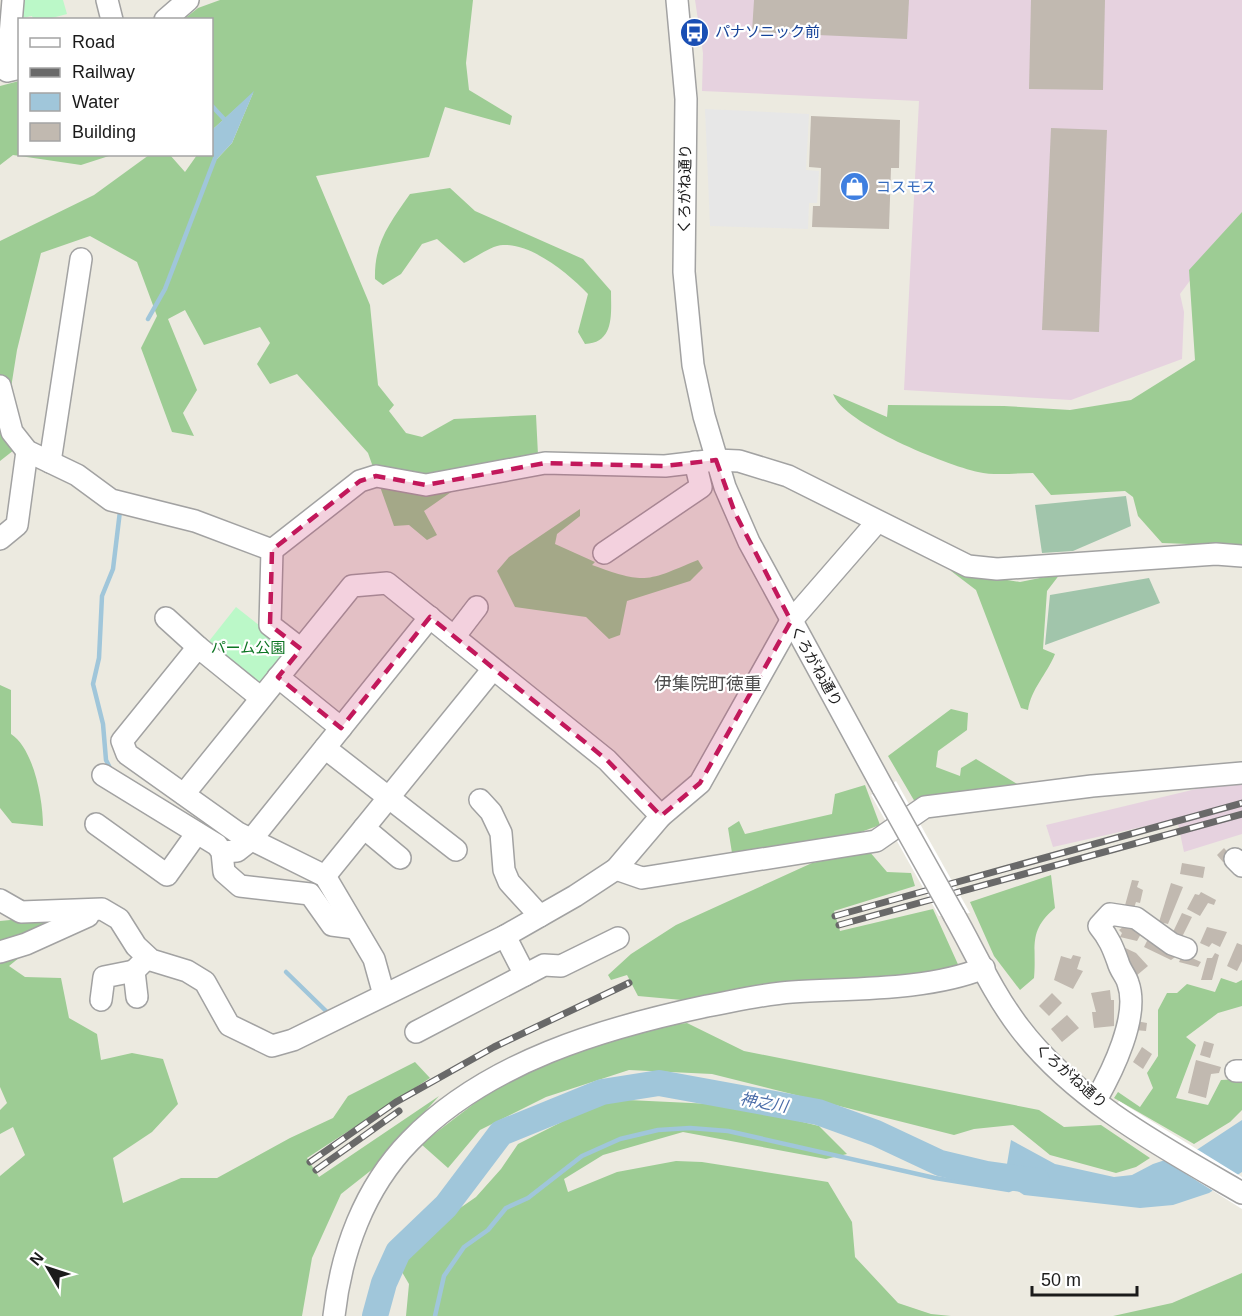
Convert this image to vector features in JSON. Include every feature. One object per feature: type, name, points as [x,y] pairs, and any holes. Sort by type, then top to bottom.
[{"type":"street","points":[[13,0],[7,70],[18,68]]},
{"type":"street","points":[[107,0],[112,18]]},
{"type":"street","points":[[167,18],[188,0]]},
{"type":"street","name":"くろがね通り","points":[[677,0],[686,99],[684,272],[695,376],[716,460],[735,513],[791,621],[883,788],[1018,1026],[1046,1058],[1103,1106],[1242,1193]]},
{"type":"street","points":[[50,462],[81,259]]},
{"type":"street","points":[[0,386],[12,432],[27,451],[77,475],[111,500],[195,521],[272,550]]},
{"type":"street","points":[[0,539],[17,525],[27,451]]},
{"type":"street","points":[[272,550],[360,481],[376,476],[426,485],[544,463],[664,466],[716,460],[739,461],[788,476],[968,566],[997,569],[1215,554],[1242,556]]},
{"type":"street","points":[[604,553],[701,487],[695,462]]},
{"type":"street","points":[[101,1000],[105,977],[141,964],[187,970],[205,982],[229,1025],[272,1047],[293,1040],[505,936],[540,916],[616,869],[661,816],[700,783],[791,621],[877,522]]},
{"type":"street","points":[[272,550],[270,625],[301,649]]},
{"type":"street","points":[[184,794],[352,585],[387,583],[607,760],[661,816]]},
{"type":"street","points":[[454,637],[477,607]]},
{"type":"street","points":[[355,928],[332,925],[310,894],[240,886],[224,872],[235,849],[325,748],[430,617]]},
{"type":"street","points":[[166,618],[261,698]]},
{"type":"street","points":[[198,647],[122,741],[127,754],[184,794],[235,849]]},
{"type":"street","points":[[325,876],[493,669]]},
{"type":"street","points":[[278,677],[341,728]]},
{"type":"street","points":[[325,748],[456,850]]},
{"type":"street","points":[[616,869],[642,878],[876,841],[925,807],[1092,786],[1239,773]]},
{"type":"street","points":[[104,775],[217,845],[325,876],[374,959],[384,995]]},
{"type":"street","points":[[480,800],[491,812],[501,833],[504,870],[509,882],[540,916]]},
{"type":"street","points":[[96,824],[167,875],[197,833]]},
{"type":"street","points":[[364,828],[400,858]]},
{"type":"street","points":[[0,900],[21,912],[102,909],[119,919],[136,946],[141,964],[137,997]]},
{"type":"street","points":[[0,952],[26,944],[102,909]]},
{"type":"street","points":[[1103,1106],[1124,1038],[1129,1010],[1129,984],[1119,965],[1110,939],[1099,926],[1110,914],[1136,918],[1172,944],[1186,949]]},
{"type":"street","points":[[505,936],[525,975]]},
{"type":"street","points":[[416,1032],[544,965],[561,966],[618,938]]},
{"type":"street","points":[[334,1316],[347,1249],[361,1210],[389,1167],[410,1141],[447,1109],[513,1069],[605,1030],[643,1020],[760,996],[902,985],[972,973],[984,968]]},
{"type":"highlighted area","points":[[716,460],[735,513],[791,621],[700,783],[661,816],[607,760],[430,617],[341,728],[278,677],[301,649],[270,625],[272,550],[360,481],[376,476],[426,485],[545,463],[665,466]]},
{"type":"shaded area","points":[[695,0],[1242,0],[1242,223],[1212,251],[1180,294],[1184,312],[1182,359],[1071,400],[904,390],[919,101],[702,91],[703,53]]},
{"type":"shaded area","points":[[705,109],[809,114],[806,170],[819,171],[817,203],[809,203],[808,229],[710,226]]},
{"type":"shaded area","points":[[1242,778],[1242,834],[1184,852],[1177,819],[1053,847],[1046,825]]},
{"type":"green space","points":[[20,0],[63,0],[67,14],[52,18],[33,18],[32,16],[22,18]]},
{"type":"green space","points":[[220,0],[473,0],[466,63],[469,90],[512,116],[510,125],[445,107],[429,157],[316,176],[370,305],[378,385],[394,405],[389,411],[406,433],[422,437],[454,419],[536,415],[538,455],[487,467],[424,511],[437,535],[427,540],[409,525],[394,526],[368,453],[297,374],[270,384],[257,364],[270,343],[260,327],[204,345],[185,310],[168,319],[197,390],[183,413],[194,436],[172,432],[141,348],[157,316],[137,262],[90,236],[41,253],[17,350],[4,432],[14,450],[0,461],[0,241],[94,195],[148,156],[171,156],[185,172],[196,156],[213,156],[213,153],[217,159],[232,143],[253,93],[213,129],[213,18],[185,18],[198,8]]},
{"type":"green space","points":[[18,81],[18,156],[13,155],[0,165],[0,86]]},
{"type":"green space","points":[[20,156],[109,156],[81,165]]},
{"type":"green space","points":[[450,188],[475,211],[583,259],[611,291],[611,317],[602,338],[585,344],[578,332],[588,294],[550,262],[526,249],[503,245],[494,247],[464,263],[437,239],[422,244],[401,274],[383,285],[375,279],[380,243],[410,194]]},
{"type":"green space","points":[[1242,212],[1242,546],[1162,543],[1138,516],[1133,497],[1125,491],[1051,495],[1033,473],[991,474],[963,468],[921,452],[875,430],[841,406],[833,394],[887,417],[888,405],[1004,406],[1070,410],[1131,400],[1195,360],[1189,270]]},
{"type":"green space","points":[[1126,496],[1131,526],[1073,551],[1042,553],[1035,505]]},
{"type":"green space","points":[[580,509],[580,516],[557,534],[555,544],[595,562],[592,565],[636,578],[656,576],[698,560],[703,568],[690,581],[627,601],[620,635],[609,639],[586,617],[515,607],[497,571],[509,557]]},
{"type":"green space","points":[[951,571],[1020,582],[1060,574],[1047,591],[1043,649],[1055,654],[1032,695],[1028,710],[1021,708],[976,590]]},
{"type":"green space","points":[[1149,578],[1160,603],[1045,645],[1050,595]]},
{"type":"green space","name":"パーム公園","points":[[236,607],[288,648],[287,654],[264,684],[257,686],[206,645]]},
{"type":"green space","points":[[0,685],[11,690],[11,734],[26,751],[36,776],[43,826],[12,823],[0,808]]},
{"type":"green space","points":[[951,709],[968,713],[967,730],[938,751],[936,767],[960,776],[961,768],[976,759],[1024,788],[915,802],[888,756]]},
{"type":"green space","points":[[865,785],[880,825],[850,836],[732,853],[728,828],[739,821],[745,834],[832,814],[835,794]]},
{"type":"green space","points":[[869,851],[887,872],[911,873],[915,886],[834,911],[840,931],[933,909],[961,971],[693,1001],[638,996],[627,975],[611,980],[608,975],[631,954],[676,925],[812,863]]},
{"type":"green space","points":[[1051,875],[1055,908],[1037,932],[1034,978],[1020,990],[994,956],[970,902]]},
{"type":"green space","points":[[63,915],[63,922],[9,966],[25,977],[61,978],[69,1018],[97,1034],[101,1060],[132,1053],[163,1059],[178,1104],[152,1132],[113,1158],[123,1203],[181,1178],[217,1178],[290,1138],[333,1118],[348,1096],[415,1062],[430,1078],[307,1158],[319,1177],[439,1096],[374,1168],[341,1194],[312,1258],[302,1316],[0,1316],[0,1176],[25,1155],[13,1127],[0,1134],[0,1110],[7,1103],[0,1087],[0,921]]},
{"type":"green space","points":[[1221,978],[1236,983],[1242,980],[1242,1006],[1218,1013],[1186,1037],[1196,1045],[1176,1098],[1208,1105],[1221,1080],[1242,1079],[1242,1110],[1230,1122],[1194,1144],[1114,1098],[1118,1092],[1140,1107],[1153,1088],[1147,1073],[1158,1056],[1158,1010],[1167,993],[1177,993],[1187,984],[1215,992]]},
{"type":"green space","points":[[687,1023],[744,1051],[1039,1110],[1064,1127],[1101,1125],[1150,1158],[1136,1167],[1116,1173],[1050,1155],[1013,1125],[974,1129],[954,1135],[712,1074],[629,1070],[546,1097],[480,1130],[448,1168],[421,1144],[496,1087],[577,1048],[625,1030]]},
{"type":"green space","points":[[607,1099],[733,1105],[819,1126],[847,1154],[826,1159],[683,1132],[603,1155],[564,1179],[568,1192],[617,1172],[676,1161],[702,1162],[828,1182],[852,1222],[855,1257],[898,1303],[931,1314],[951,1316],[406,1316],[409,1284],[399,1267],[450,1215],[476,1197],[501,1169],[518,1144]]},
{"type":"green space","points":[[1242,1273],[1242,1316],[1113,1316],[1172,1303]]},
{"type":"water","points":[[254,91],[232,143],[216,160],[213,153],[213,129]]},
{"type":"water","points":[[1242,1120],[1242,1172],[1209,1193],[1173,1205],[1140,1208],[1024,1195],[1004,1182],[1011,1140],[1055,1164],[1114,1177],[1132,1175],[1153,1164],[1198,1149]]},
{"type":"pier","points":[[896,781],[970,913],[939,916],[871,795]]},
{"type":"pier","points":[[1119,1101],[1242,1177],[1242,1209],[1103,1122]]},
{"type":"building","points":[[754,0],[909,0],[907,39],[752,32]]},
{"type":"building","points":[[1031,0],[1105,0],[1103,90],[1029,89]]},
{"type":"building","name":"コスモス","points":[[811,116],[900,120],[899,168],[891,168],[889,229],[812,227],[813,206],[820,206],[821,168],[809,167]]},
{"type":"building","points":[[1051,128],[1107,130],[1099,332],[1042,330]]},
{"type":"building","points":[[1224,848],[1231,856],[1223,862],[1217,855]]},
{"type":"building","points":[[1182,863],[1205,867],[1203,878],[1180,874]]},
{"type":"building","points":[[1132,880],[1139,881],[1137,887],[1143,890],[1140,903],[1136,902],[1133,911],[1124,909]]},
{"type":"building","points":[[1171,883],[1183,887],[1168,924],[1159,922]]},
{"type":"building","points":[[1201,892],[1216,900],[1214,905],[1208,903],[1200,916],[1187,909],[1195,894],[1199,895]]},
{"type":"building","points":[[1182,913],[1192,917],[1182,937],[1173,932]]},
{"type":"building","points":[[1127,924],[1142,932],[1137,941],[1120,937],[1122,933],[1119,930]]},
{"type":"building","points":[[1207,927],[1227,932],[1220,947],[1212,943],[1209,947],[1200,943]]},
{"type":"building","points":[[1149,937],[1178,955],[1171,960],[1144,947]]},
{"type":"building","points":[[1237,943],[1242,945],[1242,961],[1237,971],[1227,966]]},
{"type":"building","points":[[1121,946],[1136,953],[1148,966],[1136,976]]},
{"type":"building","points":[[1215,953],[1219,955],[1212,980],[1201,980],[1207,958],[1212,958]]},
{"type":"building","points":[[1183,954],[1201,962],[1198,967],[1179,962]]},
{"type":"building","points":[[1073,955],[1081,957],[1077,969],[1083,971],[1073,989],[1054,980],[1061,956],[1071,959]]},
{"type":"building","points":[[1110,990],[1111,1000],[1114,1000],[1114,1026],[1094,1028],[1092,1012],[1096,1012],[1091,993]]},
{"type":"building","points":[[1052,993],[1062,1003],[1049,1016],[1039,1006]]},
{"type":"building","points":[[1067,1015],[1079,1028],[1062,1042],[1051,1029]]},
{"type":"building","points":[[1136,1021],[1147,1023],[1146,1031],[1135,1030]]},
{"type":"building","points":[[1204,1041],[1214,1044],[1210,1058],[1200,1055]]},
{"type":"building","points":[[1142,1047],[1152,1054],[1143,1069],[1133,1062]]},
{"type":"building","points":[[1196,1060],[1221,1067],[1219,1073],[1211,1074],[1206,1098],[1188,1093]]},
{"type":"waterway","points":[[213,107],[224,119]]},
{"type":"waterway","points":[[148,319],[165,289],[217,153]]},
{"type":"waterway","points":[[112,772],[106,760],[103,724],[93,684],[99,658],[102,596],[113,569],[120,511]]},
{"type":"waterway","points":[[286,972],[327,1012],[333,1012]]},
{"type":"waterway","name":"神之川","points":[[375,1316],[384,1283],[398,1252],[446,1206],[501,1133],[602,1092],[659,1083],[818,1112],[876,1133],[940,1163],[986,1174],[1037,1181]]},
{"type":"waterway","points":[[435,1316],[444,1276],[464,1247],[488,1230],[506,1208],[528,1198],[582,1156],[620,1139],[658,1130],[690,1128],[728,1131],[935,1178],[1009,1190],[1019,1186]]},
{"type":"railway","points":[[835,916],[1242,803]]},
{"type":"railway","points":[[839,925],[1242,814]]},
{"type":"railway","points":[[310,1162],[396,1102],[494,1047],[629,983]]},
{"type":"railway","points":[[316,1170],[399,1111]]},
{"type":"place","name":"パナソニック前","points":[[694,32]]},
{"type":"place","name":"コスモス","points":[[855,187]]},
{"type":"district","name":"伊集院町徳重","points":[[708,684]]}]
